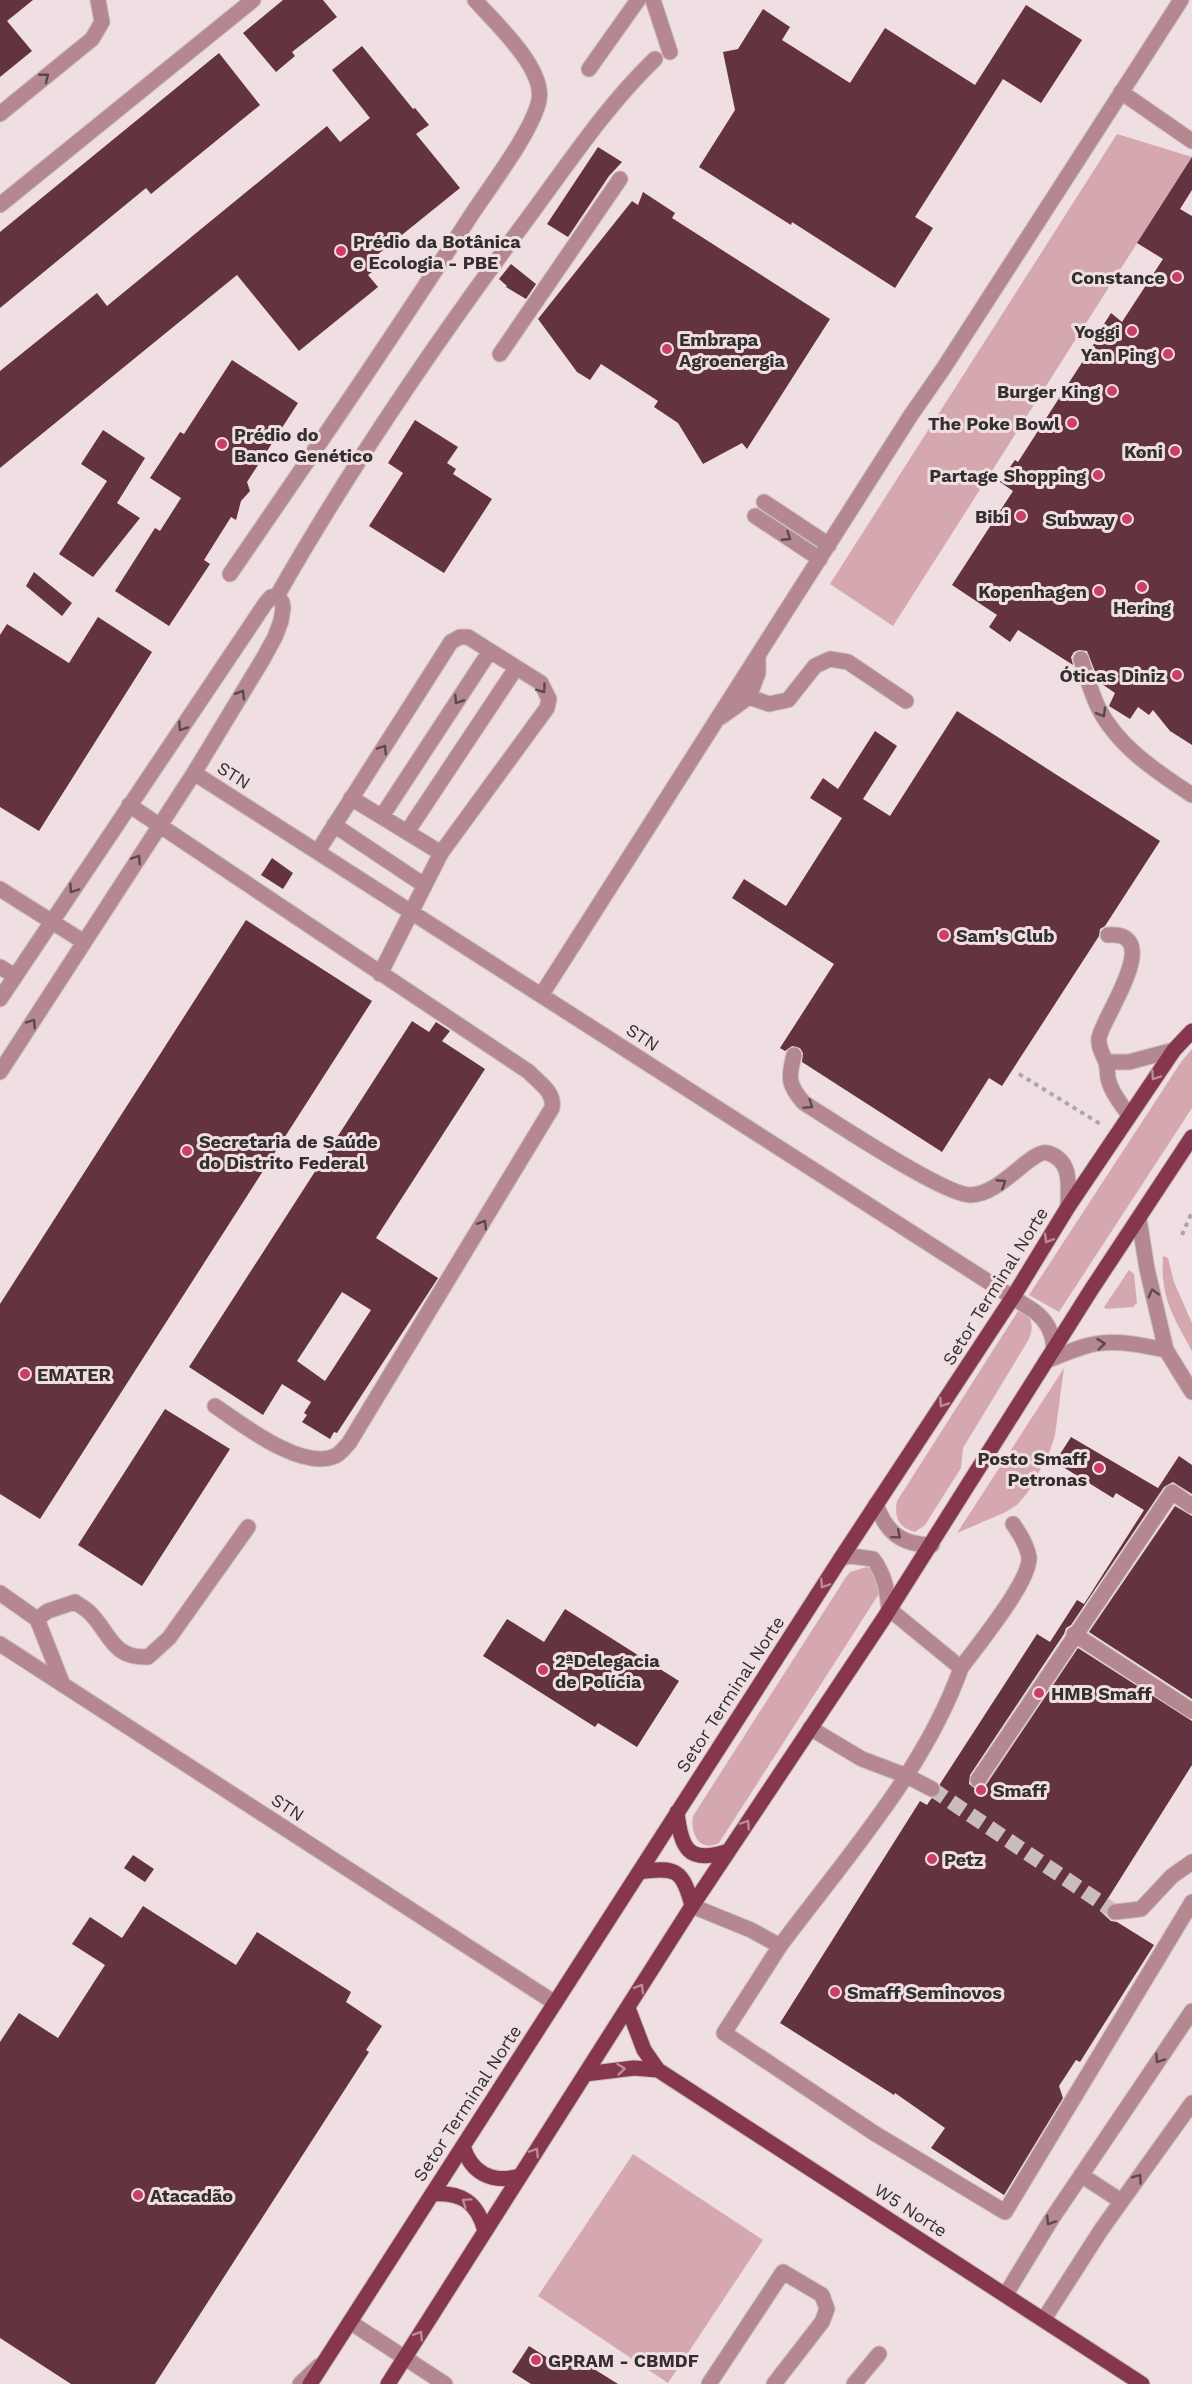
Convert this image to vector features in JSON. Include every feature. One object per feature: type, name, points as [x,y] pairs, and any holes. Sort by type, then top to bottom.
[{"type":"main road","name":"Setor Terminal Norte","points":[[310,2384],[841,1558],[1013,1297],[1068,1207],[1174,1050],[1192,1031]]},
{"type":"main road","points":[[388,2384],[692,1906],[932,1545],[1050,1355],[1192,1137]]},
{"type":"main road","points":[[677,1812],[683,1845],[691,1853],[716,1856],[728,1851]]},
{"type":"main road","points":[[639,1872],[667,1869],[677,1872],[687,1887],[692,1906]]},
{"type":"main road","name":"W5 Norte","points":[[628,2008],[644,2050],[658,2070],[1142,2384]]},
{"type":"main road","points":[[585,2074],[634,2068],[658,2070]]},
{"type":"main road","points":[[463,2146],[466,2158],[484,2175],[508,2180],[520,2176]]},
{"type":"main road","points":[[432,2194],[447,2193],[461,2197],[472,2205],[481,2217],[485,2231]]},
{"type":"street","points":[[0,114],[92,39],[102,22],[98,0]]},
{"type":"street","points":[[0,205],[253,0]]},
{"type":"street","points":[[230,574],[419,296],[526,130],[539,99],[536,80],[528,60],[475,0]]},
{"type":"street","points":[[589,69],[638,0]]},
{"type":"street","points":[[653,0],[670,52]]},
{"type":"street","points":[[542,994],[1181,0]]},
{"type":"street","points":[[277,596],[315,531],[450,324],[619,95],[655,59]]},
{"type":"street","points":[[1121,92],[1192,141]]},
{"type":"street","points":[[500,354],[620,179]]},
{"type":"street","points":[[764,502],[829,545]]},
{"type":"street","points":[[754,516],[820,559]]},
{"type":"street","points":[[0,1072],[194,773],[275,637],[283,608],[277,596]]},
{"type":"street","points":[[0,999],[265,604],[271,597],[277,596]]},
{"type":"street","points":[[318,851],[451,642],[460,637],[468,637],[541,683],[549,699],[547,708],[441,853],[380,974]]},
{"type":"street","points":[[382,816],[490,651]]},
{"type":"street","points":[[716,721],[749,697],[758,673],[759,654]]},
{"type":"street","points":[[749,697],[769,704],[788,700],[815,666],[830,659],[848,662],[906,701]]},
{"type":"street","points":[[1081,659],[1098,707],[1114,732],[1156,772],[1192,795]]},
{"type":"street","points":[[407,832],[516,668]]},
{"type":"street","name":"STN","points":[[194,773],[1013,1297],[1043,1318],[1050,1328],[1050,1355]]},
{"type":"street","points":[[351,798],[441,853]]},
{"type":"street","points":[[129,805],[529,1072],[551,1094],[553,1101],[552,1108],[453,1274],[349,1443],[336,1456],[316,1458],[281,1449],[215,1406]]},
{"type":"street","points":[[334,825],[424,885]]},
{"type":"street","points":[[0,889],[84,942]]},
{"type":"street","points":[[1108,935],[1125,938],[1132,948],[1129,971],[1124,986],[1098,1040],[1107,1062],[1108,1079],[1113,1092],[1129,1115]]},
{"type":"street","points":[[0,967],[15,976]]},
{"type":"street","points":[[1107,1062],[1129,1062],[1174,1050]]},
{"type":"street","points":[[794,1055],[788,1077],[794,1092],[804,1103],[936,1183],[968,1196],[978,1195],[999,1186],[1038,1153],[1048,1153],[1062,1160],[1069,1175],[1068,1207]]},
{"type":"street","points":[[1139,1219],[1146,1269],[1166,1350],[1192,1392]]},
{"type":"street","points":[[1050,1355],[1105,1342],[1135,1344],[1166,1350]]},
{"type":"street","points":[[978,1779],[1172,1492],[1192,1506]]},
{"type":"street","points":[[876,1504],[887,1526],[898,1537],[916,1545],[932,1545]]},
{"type":"street","points":[[1013,1524],[1024,1541],[1029,1559],[1019,1587],[961,1668],[944,1712],[907,1776],[780,1946],[724,2033],[874,2133],[1005,2212],[1192,1902]]},
{"type":"street","points":[[37,1619],[48,1611],[75,1602],[90,1613],[112,1645],[134,1658],[148,1657],[169,1638],[248,1527]]},
{"type":"street","points":[[841,1558],[851,1556],[873,1559],[881,1570],[889,1610],[961,1668]]},
{"type":"street","points":[[0,1593],[37,1619],[63,1685]]},
{"type":"street","points":[[1074,1634],[1192,1711]]},
{"type":"street","name":"STN","points":[[0,1644],[555,2003]]},
{"type":"street","points":[[810,1728],[862,1759],[907,1776],[932,1789]]},
{"type":"street","points":[[1115,1912],[1141,1909],[1172,1876],[1192,1862]]},
{"type":"street","points":[[692,1906],[751,1930],[780,1946]]},
{"type":"street","points":[[1006,2294],[1081,2175],[1192,2011]]},
{"type":"street","points":[[1044,2319],[1121,2201],[1187,2120],[1192,2103]]},
{"type":"street","points":[[1081,2175],[1121,2201]]},
{"type":"street","points":[[709,2384],[783,2271],[822,2295],[827,2309],[822,2322],[774,2384]]},
{"type":"street","points":[[351,2322],[445,2384]]},
{"type":"street","points":[[854,2384],[879,2354]]},
{"type":"street","points":[[300,2384],[325,2360]]},
{"type":"path","points":[[1019,1074],[1116,1134]]},
{"type":"path","points":[[1182,1235],[1192,1212]]},
{"type":"shaded area","points":[[1117,134],[1192,157],[893,626],[830,584]]},
{"type":"shaded area","points":[[1192,1049],[1192,1108],[1059,1312],[1029,1295],[1181,1062]]},
{"type":"shaded area","points":[[1163,1256],[1168,1258],[1174,1282],[1192,1323],[1192,1351],[1169,1306],[1164,1283]]},
{"type":"shaded area","points":[[1129,1270],[1134,1274],[1137,1303],[1133,1307],[1106,1309],[1104,1307]]},
{"type":"shaded area","points":[[1018,1311],[1027,1316],[1031,1322],[1032,1330],[1029,1339],[963,1448],[961,1468],[925,1525],[915,1532],[905,1528],[898,1521],[897,1501]]},
{"type":"shaded area","points":[[1064,1368],[1055,1435],[1050,1451],[1028,1492],[1017,1505],[1006,1512],[957,1533]]},
{"type":"shaded area","points":[[867,1567],[876,1571],[884,1586],[719,1843],[706,1845],[701,1843],[697,1840],[693,1829],[693,1816],[846,1577],[850,1572]]},
{"type":"shaded area","points":[[633,2154],[763,2240],[668,2383],[538,2296]]},
{"type":"building","points":[[0,0],[33,0],[7,21],[32,51],[0,77]]},
{"type":"building","points":[[283,0],[323,0],[337,17],[292,52],[295,56],[276,72],[243,33]]},
{"type":"building","points":[[1026,5],[1082,40],[1041,103],[1003,79],[915,217],[933,228],[895,288],[792,222],[791,225],[699,167],[735,110],[723,52],[738,49],[763,9],[790,27],[782,40],[850,83],[885,28],[975,85]]},
{"type":"building","points":[[362,46],[413,109],[415,108],[429,125],[416,134],[460,188],[377,255],[384,263],[368,275],[378,287],[299,351],[237,275],[0,468],[0,371],[97,293],[107,306],[327,126],[340,142],[370,118],[332,70]]},
{"type":"building","points":[[219,53],[260,105],[151,194],[146,188],[0,308],[0,232]]},
{"type":"building","points":[[598,147],[622,162],[609,176],[568,237],[547,224]]},
{"type":"building","name":"Partage Shopping","points":[[1192,157],[1192,190],[1180,209],[1192,216],[1192,745],[1170,731],[1153,710],[1149,715],[1138,707],[1130,719],[1109,706],[1115,693],[1099,682],[1087,651],[1074,652],[1071,657],[1073,665],[1018,630],[1010,642],[989,627],[997,615],[952,585],[1013,491],[1000,482],[1015,460],[1018,462],[1099,336],[1097,335],[1111,313],[1122,322],[1163,259],[1137,243]]},
{"type":"building","points":[[643,192],[675,213],[672,218],[830,319],[747,449],[742,443],[703,464],[678,423],[654,407],[658,401],[601,364],[590,380],[577,372],[538,319],[632,201],[638,205]]},
{"type":"building","points":[[511,264],[536,284],[526,299],[506,287],[499,279]]},
{"type":"building","name":"Prédio do Banco Genético","points":[[232,360],[298,403],[247,482],[250,491],[241,501],[236,520],[231,517],[204,560],[210,564],[169,626],[115,591],[155,528],[160,531],[181,498],[150,478],[180,432],[184,434]]},
{"type":"building","points":[[415,420],[458,447],[447,463],[456,469],[453,474],[492,499],[444,573],[369,526],[403,473],[388,463]]},
{"type":"building","points":[[103,430],[145,458],[117,503],[140,518],[93,577],[59,554],[107,481],[81,464]]},
{"type":"building","points":[[34,572],[72,603],[62,616],[26,586]]},
{"type":"building","points":[[98,617],[152,652],[39,831],[0,807],[0,635],[7,624],[69,663]]},
{"type":"building","name":"Sam's Club","points":[[957,711],[1160,841],[1105,926],[1100,929],[1099,936],[1002,1086],[989,1078],[942,1152],[802,1062],[803,1053],[800,1048],[792,1046],[785,1051],[780,1048],[834,964],[732,898],[744,879],[786,906],[842,818],[810,798],[823,778],[838,789],[875,731],[897,746],[863,799],[890,816]]},
{"type":"building","points":[[272,858],[293,873],[283,889],[261,875]]},
{"type":"building","name":"Secretaria de Saúde do Distrito Federal","points":[[246,920],[372,1001],[40,1519],[0,1494],[0,1304]]},
{"type":"building","points":[[412,1021],[429,1032],[436,1022],[450,1031],[442,1041],[485,1069],[376,1238],[438,1278],[337,1433],[334,1432],[330,1439],[302,1422],[307,1415],[304,1413],[311,1402],[282,1384],[263,1415],[189,1367]],"holes":[[[342,1292],[371,1310],[325,1381],[297,1361]]]},
{"type":"building","points":[[165,1409],[230,1449],[142,1586],[78,1545]]},
{"type":"building","points":[[1071,1437],[1158,1488],[1179,1456],[1192,1465],[1192,1494],[1173,1482],[1164,1487],[1071,1625],[1066,1628],[970,1775],[969,1784],[977,1790],[986,1785],[1078,1648],[1192,1721],[1192,1765],[1100,1911],[1111,1921],[1117,1922],[1154,1945],[1080,2062],[1076,2060],[1059,2086],[1063,2098],[1004,2195],[931,2148],[945,2128],[895,2093],[894,2095],[780,2023],[920,1801],[927,1805],[931,1799],[940,1794],[940,1784],[1037,1634],[1050,1642],[1077,1600],[1084,1604],[1144,1510],[1116,1493],[1113,1498],[1055,1462]]},
{"type":"building","points":[[1175,1506],[1192,1516],[1192,1699],[1089,1632]]},
{"type":"building","name":"2ªDelegacia de Polícia","points":[[565,1609],[679,1681],[637,1747],[598,1723],[595,1727],[483,1656],[507,1619],[544,1642]]},
{"type":"building","points":[[133,1855],[154,1869],[145,1882],[124,1868]]},
{"type":"building","name":"Atacadão","points":[[143,1906],[236,1965],[257,1932],[351,1992],[346,2002],[382,2026],[366,2050],[369,2052],[155,2384],[71,2384],[0,2338],[0,2042],[19,2013],[58,2038],[105,1965],[72,1944],[90,1917],[122,1938]]},
{"type":"building","name":"GPRAM - CBMDF","points":[[529,2346],[562,2367],[570,2354],[618,2384],[531,2384],[512,2372]]},
{"type":"tunnel","points":[[932,1789],[1115,1912]]},
{"type":"place","name":"Prédio da Botânica e Ecologia - PBE","points":[[341,251]]},
{"type":"place","name":"Constance","points":[[1177,277]]},
{"type":"place","name":"Yoggi","points":[[1132,331]]},
{"type":"place","name":"Embrapa Agroenergia","points":[[667,349]]},
{"type":"place","name":"Yan Ping","points":[[1168,354]]},
{"type":"place","name":"Burger King","points":[[1112,391]]},
{"type":"place","name":"The Poke Bowl","points":[[1072,423]]},
{"type":"place","name":"Prédio do Banco Genético","points":[[222,444]]},
{"type":"place","name":"Koni","points":[[1175,451]]},
{"type":"place","name":"Partage Shopping","points":[[1098,475]]},
{"type":"place","name":"Bibi","points":[[1021,516]]},
{"type":"place","name":"Subway","points":[[1127,519]]},
{"type":"place","name":"Hering","points":[[1142,587]]},
{"type":"place","name":"Kopenhagen","points":[[1099,591]]},
{"type":"place","name":"Óticas Diniz","points":[[1177,675]]},
{"type":"place","name":"Sam's Club","points":[[944,935]]},
{"type":"place","name":"Secretaria de Saúde do Distrito Federal","points":[[187,1151]]},
{"type":"place","name":"EMATER","points":[[25,1374]]},
{"type":"place","name":"Posto Smaff Petronas","points":[[1099,1468]]},
{"type":"place","name":"2ªDelegacia de Polícia","points":[[543,1670]]},
{"type":"place","name":"HMB Smaff","points":[[1039,1693]]},
{"type":"place","name":"Smaff","points":[[981,1790]]},
{"type":"place","name":"Petz","points":[[932,1859]]},
{"type":"place","name":"Smaff Seminovos","points":[[835,1992]]},
{"type":"place","name":"Atacadão","points":[[138,2195]]},
{"type":"place","name":"GPRAM - CBMDF","points":[[536,2360]]}]
